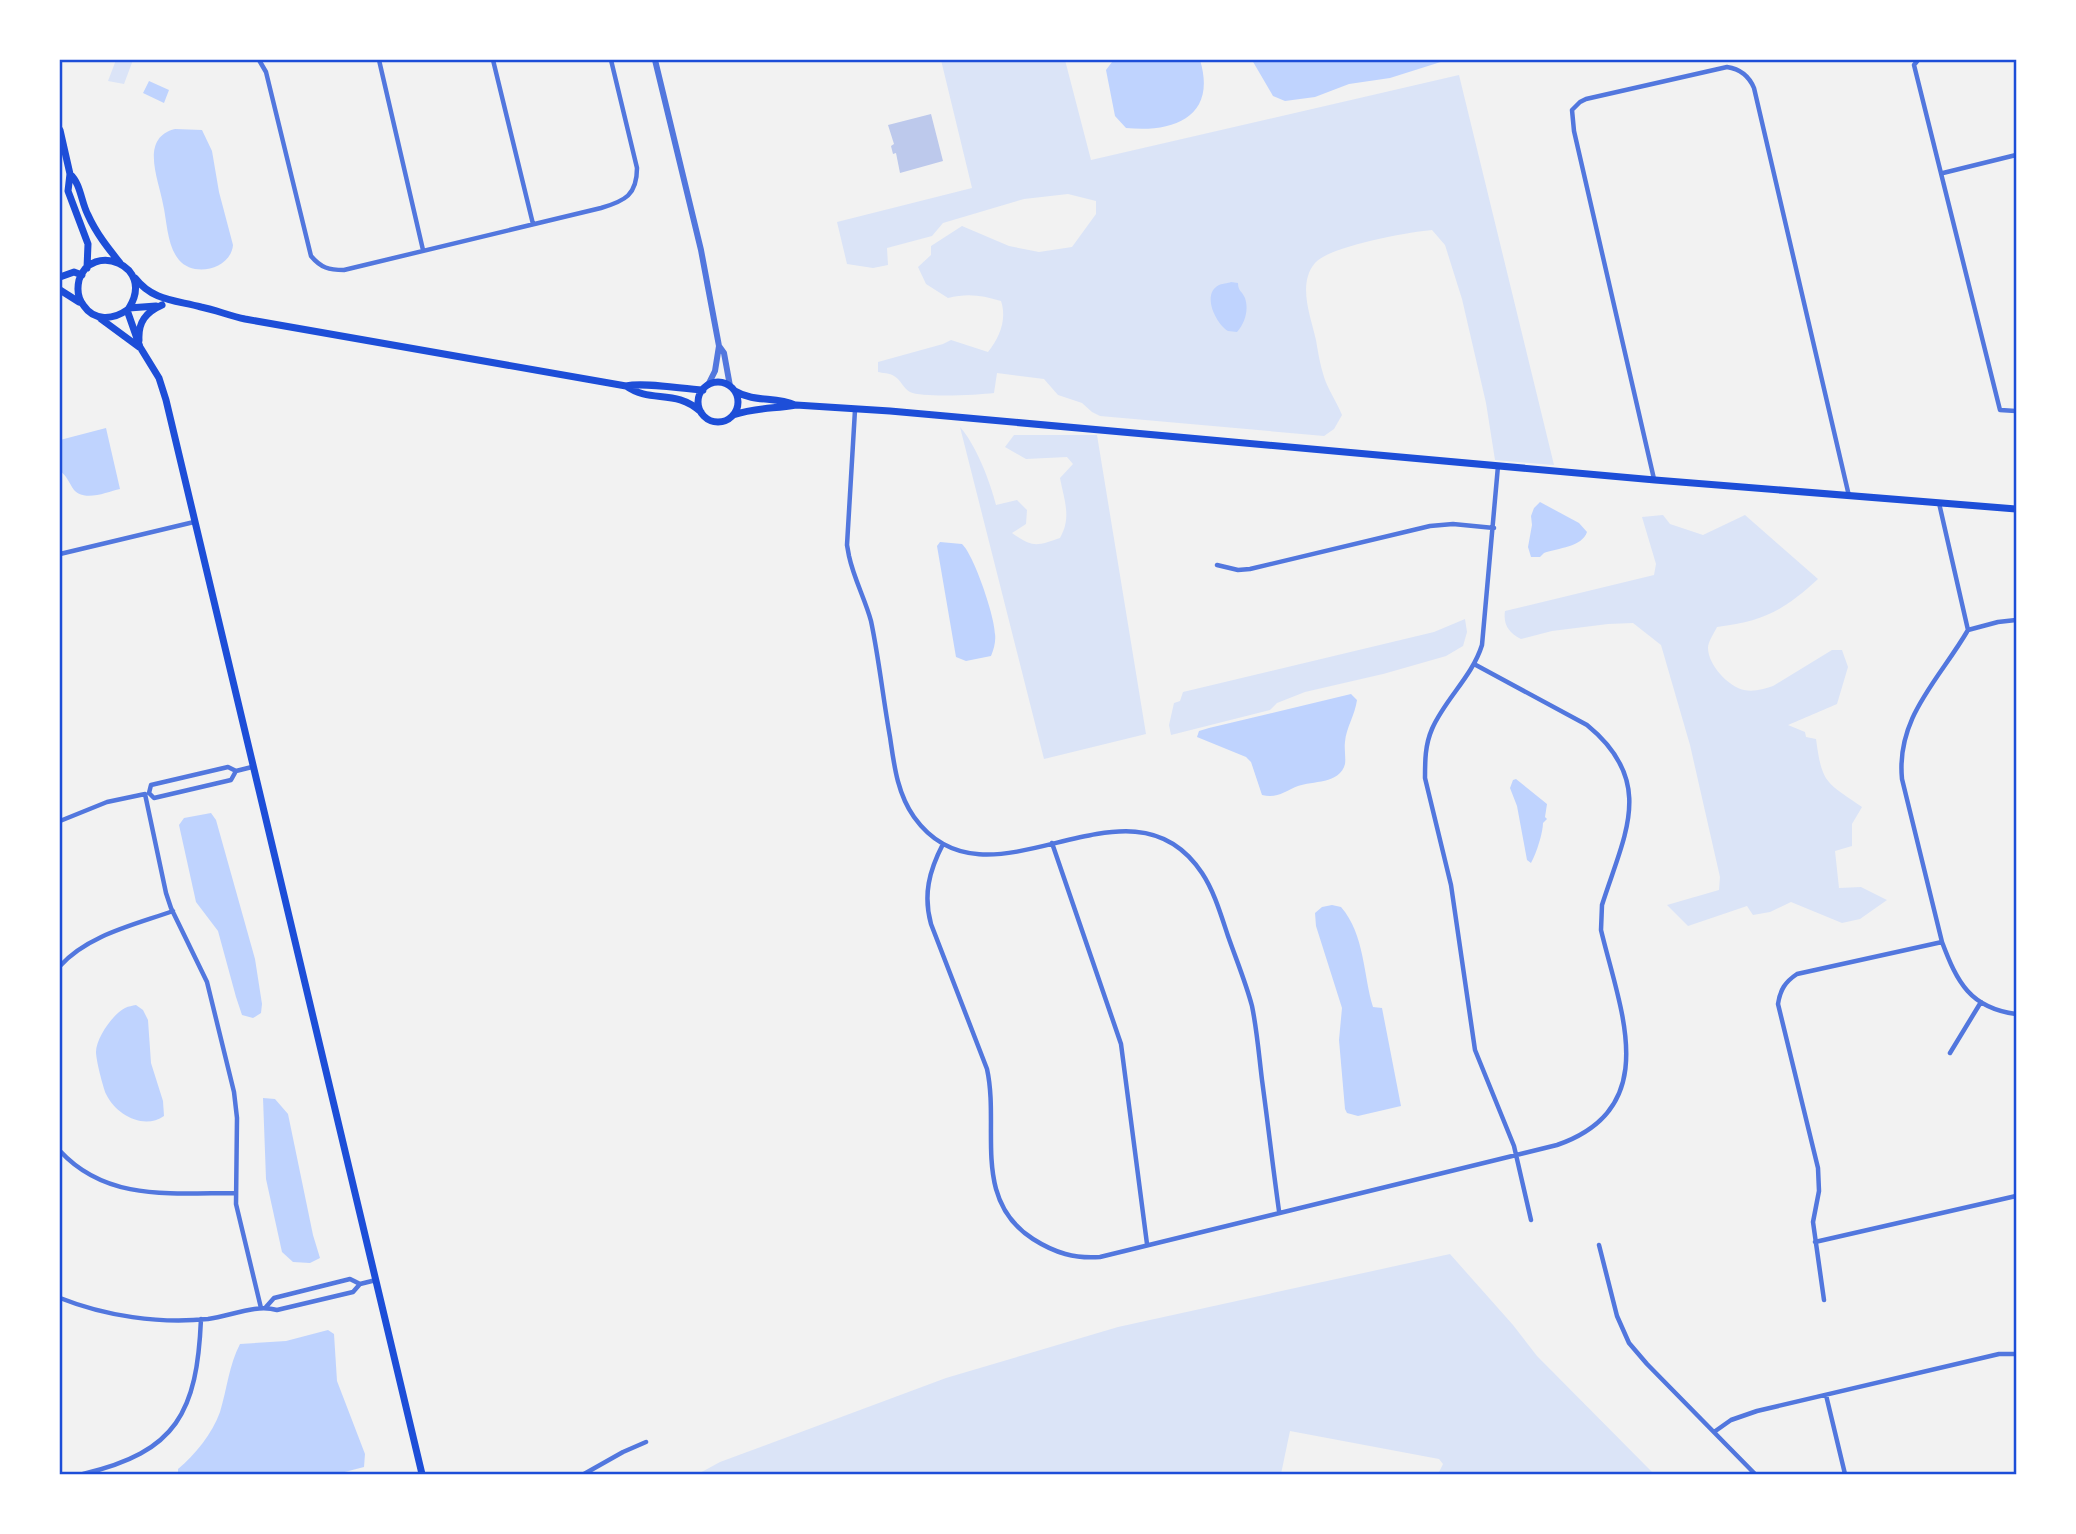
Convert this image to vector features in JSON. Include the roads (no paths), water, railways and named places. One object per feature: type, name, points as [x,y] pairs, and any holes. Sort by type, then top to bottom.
[{"type":"main road","points":[[60,130],[70,174],[68,191],[88,244],[78,290],[83,305]]},
{"type":"main road","points":[[70,174],[77,183],[84,207],[98,233],[120,263],[151,294],[173,303],[198,306],[245,319],[626,386],[636,384],[674,389],[705,388],[718,382],[754,400],[783,400],[796,405]]},
{"type":"main road","points":[[60,277],[84,271],[103,260],[120,263]]},
{"type":"main road","points":[[131,272],[136,290],[128,309],[140,348],[155,372],[166,400],[422,1475]]},
{"type":"main road","points":[[60,290],[75,298],[140,348]]},
{"type":"main road","points":[[97,316],[114,317],[128,309],[173,303]]},
{"type":"main road","points":[[140,348],[140,325],[151,310],[162,305]]},
{"type":"main road","points":[[626,386],[636,393],[679,398],[716,422],[754,408],[796,405],[973,417],[1655,480],[2017,509]]},
{"type":"main road","points":[[701,412],[699,399],[705,388]]},
{"type":"main road","points":[[733,389],[738,404],[733,415]]},
{"type":"street","points":[[259,60],[266,72],[311,256],[328,270],[344,270],[622,201],[637,180],[637,168],[611,60]]},
{"type":"street","points":[[379,60],[423,250]]},
{"type":"street","points":[[493,60],[533,224]]},
{"type":"street","points":[[655,60],[701,250],[719,346],[715,371],[705,388]]},
{"type":"street","points":[[1918,60],[1914,65],[2000,410],[2017,411]]},
{"type":"street","points":[[1655,480],[1571,116],[1575,106],[1586,99],[1727,67],[1740,71],[1751,80],[1849,496]]},
{"type":"street","points":[[1943,173],[2017,155]]},
{"type":"street","points":[[719,346],[724,353],[733,389]]},
{"type":"street","points":[[855,410],[847,545],[871,622],[899,788],[914,817],[943,844],[966,853],[990,856],[1105,831],[1141,832],[1155,835],[1176,846],[1201,872],[1216,903],[1252,1008],[1279,1211]]},
{"type":"street","points":[[1498,466],[1484,632],[1475,664],[1432,729],[1427,745],[1425,778],[1451,886],[1475,1049],[1516,1155],[1531,1220]]},
{"type":"street","points":[[1939,503],[1968,630]]},
{"type":"street","points":[[60,554],[194,522]]},
{"type":"street","points":[[1217,565],[1238,570],[1250,569],[1443,525],[1494,528]]},
{"type":"street","points":[[2017,620],[1968,630],[1913,713],[1905,732],[1900,759],[1908,804],[1942,942],[1959,983],[1981,1002],[1997,1010],[2017,1014]]},
{"type":"street","points":[[943,844],[931,870],[927,907],[931,924],[987,1069],[990,1086],[992,1173],[1005,1211],[1028,1236],[1044,1246],[1074,1257],[1100,1257],[1557,1145],[1587,1130],[1612,1106],[1624,1080],[1627,1064],[1626,1039],[1601,929],[1601,916],[1604,897],[1629,826],[1630,794],[1620,763],[1600,736],[1587,725],[1475,664]]},
{"type":"street","points":[[252,767],[236,771],[228,767],[151,785],[147,793],[166,893],[207,982],[234,1092],[239,1218],[263,1308]]},
{"type":"street","points":[[60,821],[107,802],[147,793],[154,798],[231,780],[236,771]]},
{"type":"street","points":[[1052,844],[1121,1044],[1147,1244]]},
{"type":"street","points":[[60,966],[74,953],[100,938],[173,911]]},
{"type":"street","points":[[1824,1300],[1813,1222],[1819,1191],[1818,1168],[1778,1004],[1780,993],[1797,974],[1942,942]]},
{"type":"street","points":[[1950,1053],[1981,1002]]},
{"type":"street","points":[[60,1152],[86,1174],[123,1190],[144,1193],[236,1193]]},
{"type":"street","points":[[1815,1242],[2017,1196]]},
{"type":"street","points":[[1599,1245],[1617,1316],[1629,1343],[1755,1475]]},
{"type":"street","points":[[263,1308],[274,1298],[325,1285],[350,1279],[360,1284]]},
{"type":"street","points":[[60,1298],[99,1311],[136,1317],[201,1319],[263,1308],[277,1310],[353,1292],[360,1284],[376,1280]]},
{"type":"street","points":[[83,1475],[116,1466],[142,1454],[181,1416],[190,1397],[197,1371],[201,1319]]},
{"type":"street","points":[[1714,1432],[1744,1415],[1999,1354],[2017,1354]]},
{"type":"street","points":[[1826,1395],[1845,1475]]},
{"type":"street","points":[[584,1475],[646,1441]]},
{"type":"water","points":[[1200,60],[1204,79],[1203,95],[1197,107],[1188,117],[1175,123],[1144,129],[1126,128],[1115,116],[1106,70],[1112,62]]},
{"type":"water","points":[[1252,60],[1447,60],[1390,78],[1349,84],[1315,97],[1285,101],[1273,96]]},
{"type":"water","points":[[149,81],[169,90],[164,103],[143,93]]},
{"type":"water","points":[[175,129],[202,130],[212,151],[219,192],[233,245],[226,260],[211,268],[193,269],[186,266],[175,254],[170,241],[154,150],[157,141],[164,134]]},
{"type":"water","points":[[1231,282],[1238,283],[1247,307],[1246,316],[1237,332],[1223,327],[1215,316],[1211,302],[1214,289]]},
{"type":"water","points":[[106,428],[120,489],[96,495],[79,494],[60,471],[60,440]]},
{"type":"water","points":[[1540,502],[1579,523],[1587,532],[1584,537],[1540,557],[1531,557],[1528,547],[1531,516]]},
{"type":"water","points":[[940,542],[962,544],[972,560],[992,614],[995,642],[991,656],[966,661],[956,657],[937,546]]},
{"type":"water","points":[[1351,694],[1357,700],[1346,737],[1345,764],[1342,770],[1325,781],[1298,786],[1277,795],[1262,795],[1251,762],[1246,757],[1197,737],[1199,731],[1209,728]]},
{"type":"water","points":[[1516,779],[1547,804],[1547,819],[1543,823],[1531,863],[1527,860],[1517,806],[1510,788]]},
{"type":"water","points":[[211,813],[216,820],[255,959],[262,1004],[261,1013],[253,1018],[242,1015],[218,931],[196,902],[179,825],[184,818]]},
{"type":"water","points":[[1322,907],[1341,907],[1355,930],[1373,1007],[1382,1008],[1401,1106],[1358,1116],[1347,1113],[1345,1109],[1339,1040],[1342,1008],[1316,926],[1315,913]]},
{"type":"water","points":[[136,1005],[143,1010],[148,1020],[151,1063],[163,1101],[164,1116],[156,1120],[139,1121],[116,1108],[106,1094],[96,1056],[99,1040],[111,1021],[120,1011]]},
{"type":"water","points":[[263,1098],[275,1099],[288,1114],[320,1258],[310,1263],[293,1262],[282,1252],[266,1179]]},
{"type":"water","points":[[328,1330],[334,1334],[337,1381],[365,1454],[364,1467],[337,1474],[178,1474],[178,1469],[202,1444],[217,1420],[240,1344],[286,1341]]}]
